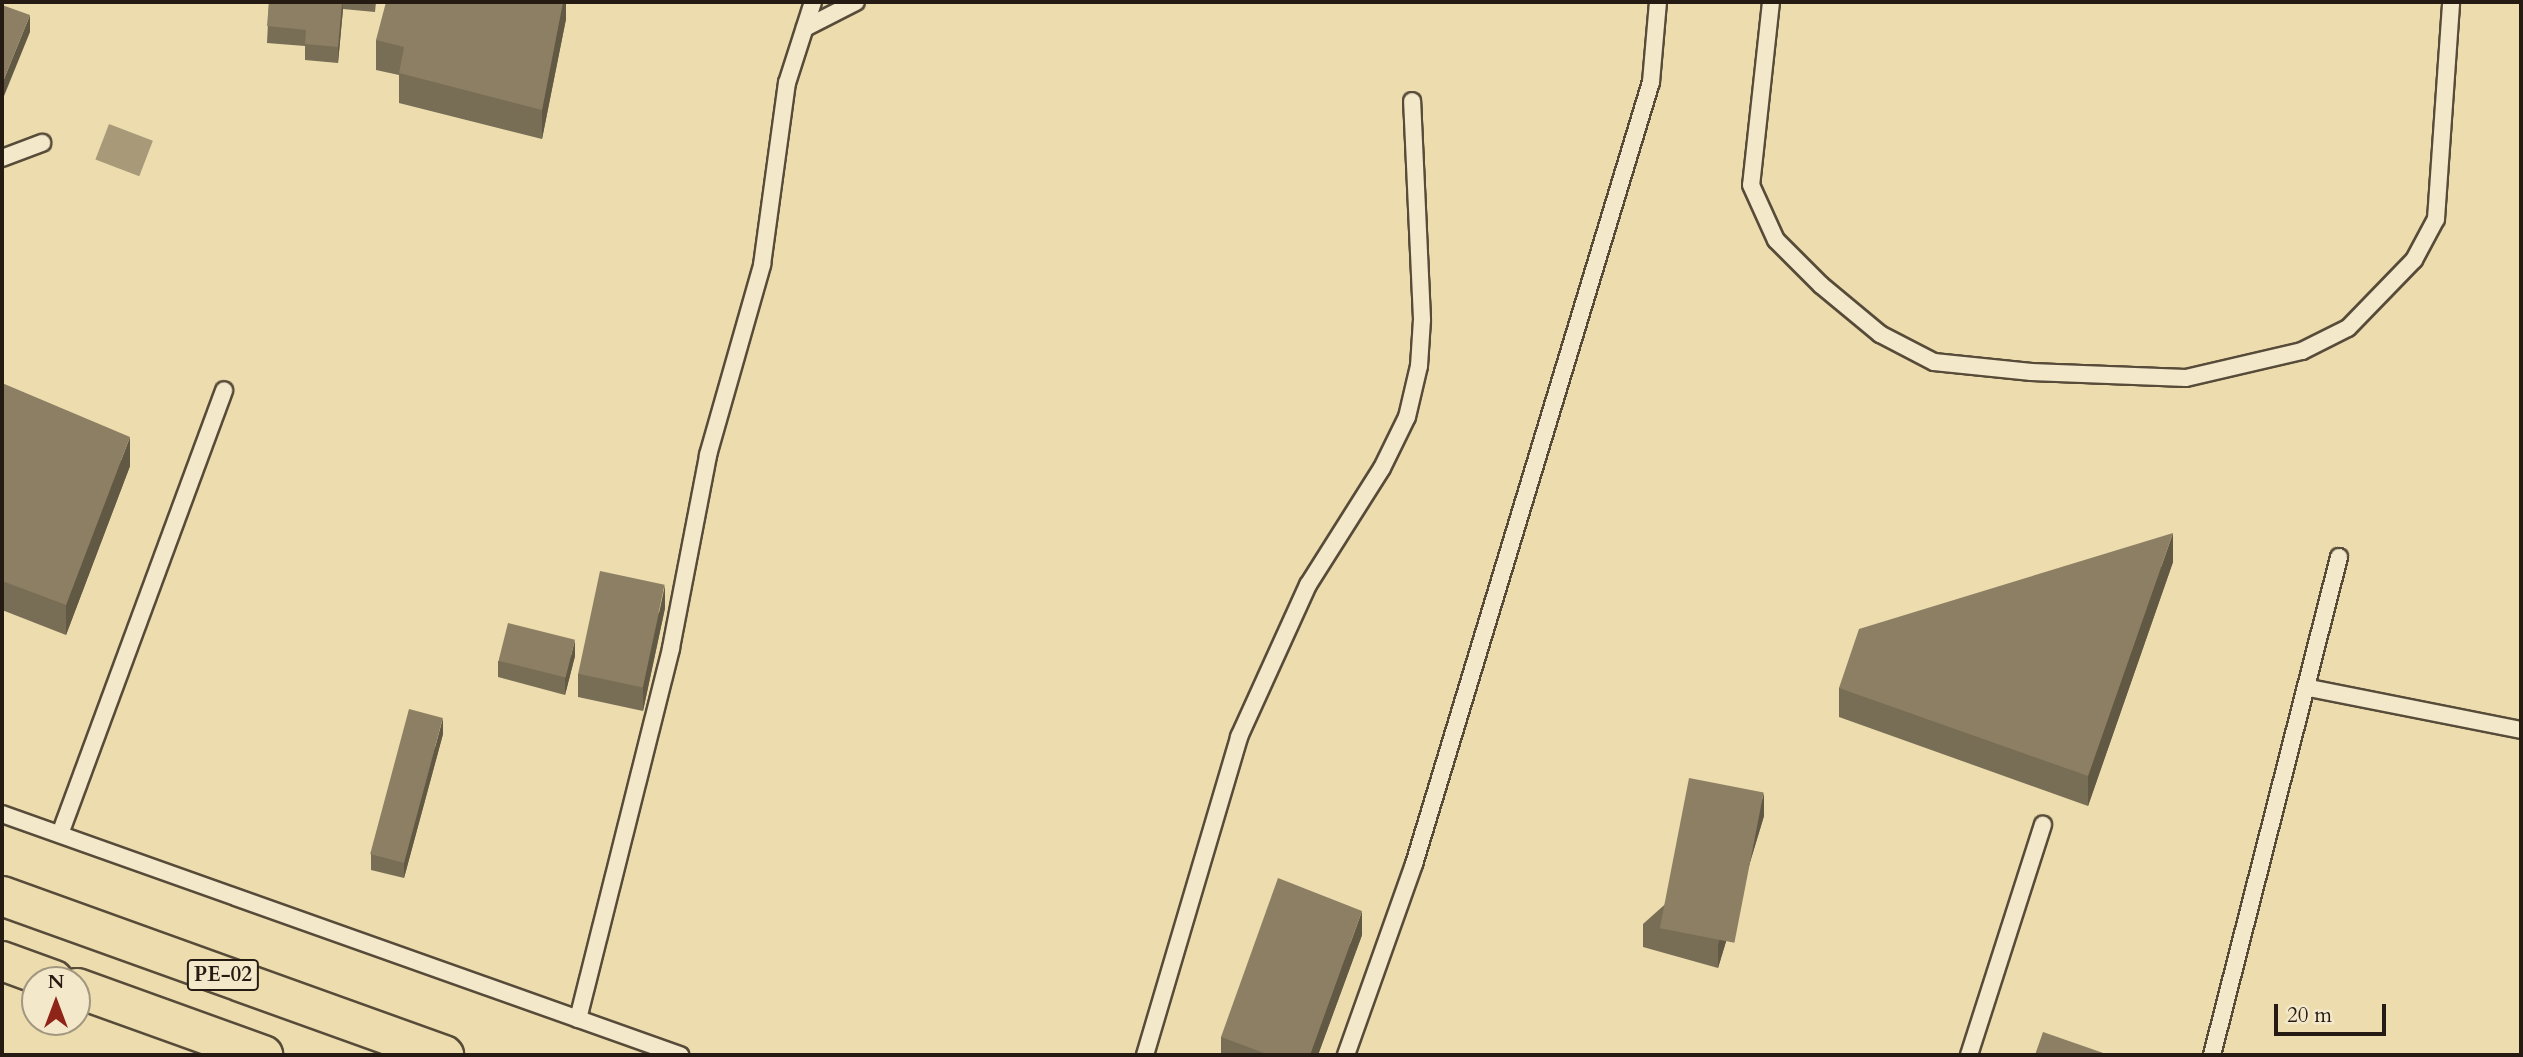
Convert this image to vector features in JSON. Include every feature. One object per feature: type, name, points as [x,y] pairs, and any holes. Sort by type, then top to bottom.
[{"type":"highway","name":"PE-02","points":[[2,895],[444,1055]]},
{"type":"highway","points":[[2,961],[21,968]]},
{"type":"highway","name":"PE-02","points":[[91,993],[263,1055]]},
{"type":"lane","points":[[578,1019],[671,648],[708,455],[762,265],[787,83],[813,2]]},
{"type":"lane","points":[[805,28],[856,2]]},
{"type":"lane","points":[[1346,1055],[1414,864],[1651,82],[1658,2]]},
{"type":"lane","points":[[1771,2],[1751,185],[1776,240],[1821,285],[1881,334],[1934,362],[2031,372],[2186,378],[2302,351],[2348,328],[2414,260],[2436,219],[2451,2]]},
{"type":"lane","points":[[1145,1055],[1239,737],[1308,585],[1382,468],[1407,417],[1419,366],[1422,319],[1412,101]]},
{"type":"lane","points":[[2,158],[42,143]]},
{"type":"lane","points":[[60,834],[224,390]]},
{"type":"lane","points":[[2212,1055],[2309,688],[2339,557]]},
{"type":"lane","points":[[2309,688],[2521,730]]},
{"type":"lane","points":[[2,814],[680,1055]]},
{"type":"lane","points":[[1969,1055],[2043,825]]},
{"type":"shaded area","points":[[109,124],[153,141],[139,176],[95,159]]},
{"type":"building","points":[[269,2],[342,2],[338,47],[305,44],[306,30],[267,26]]},
{"type":"building","points":[[386,2],[563,2],[542,110],[399,73],[404,47],[376,40]]},
{"type":"building","points":[[2,5],[30,15],[2,84]]},
{"type":"building","points":[[2,383],[130,437],[66,605],[2,581]]},
{"type":"building","points":[[2173,533],[2088,776],[1839,688],[1859,629]]},
{"type":"building","points":[[600,571],[665,585],[643,687],[578,674]]},
{"type":"building","points":[[508,623],[575,640],[566,678],[499,661]]},
{"type":"building","points":[[409,709],[443,718],[404,863],[370,854]]},
{"type":"building","points":[[1689,778],[1764,793],[1734,943],[1660,928]]},
{"type":"building","points":[[1278,878],[1362,911],[1310,1055],[1269,1055],[1221,1037]]},
{"type":"building","points":[[2043,1032],[2109,1055],[2035,1055]]}]
